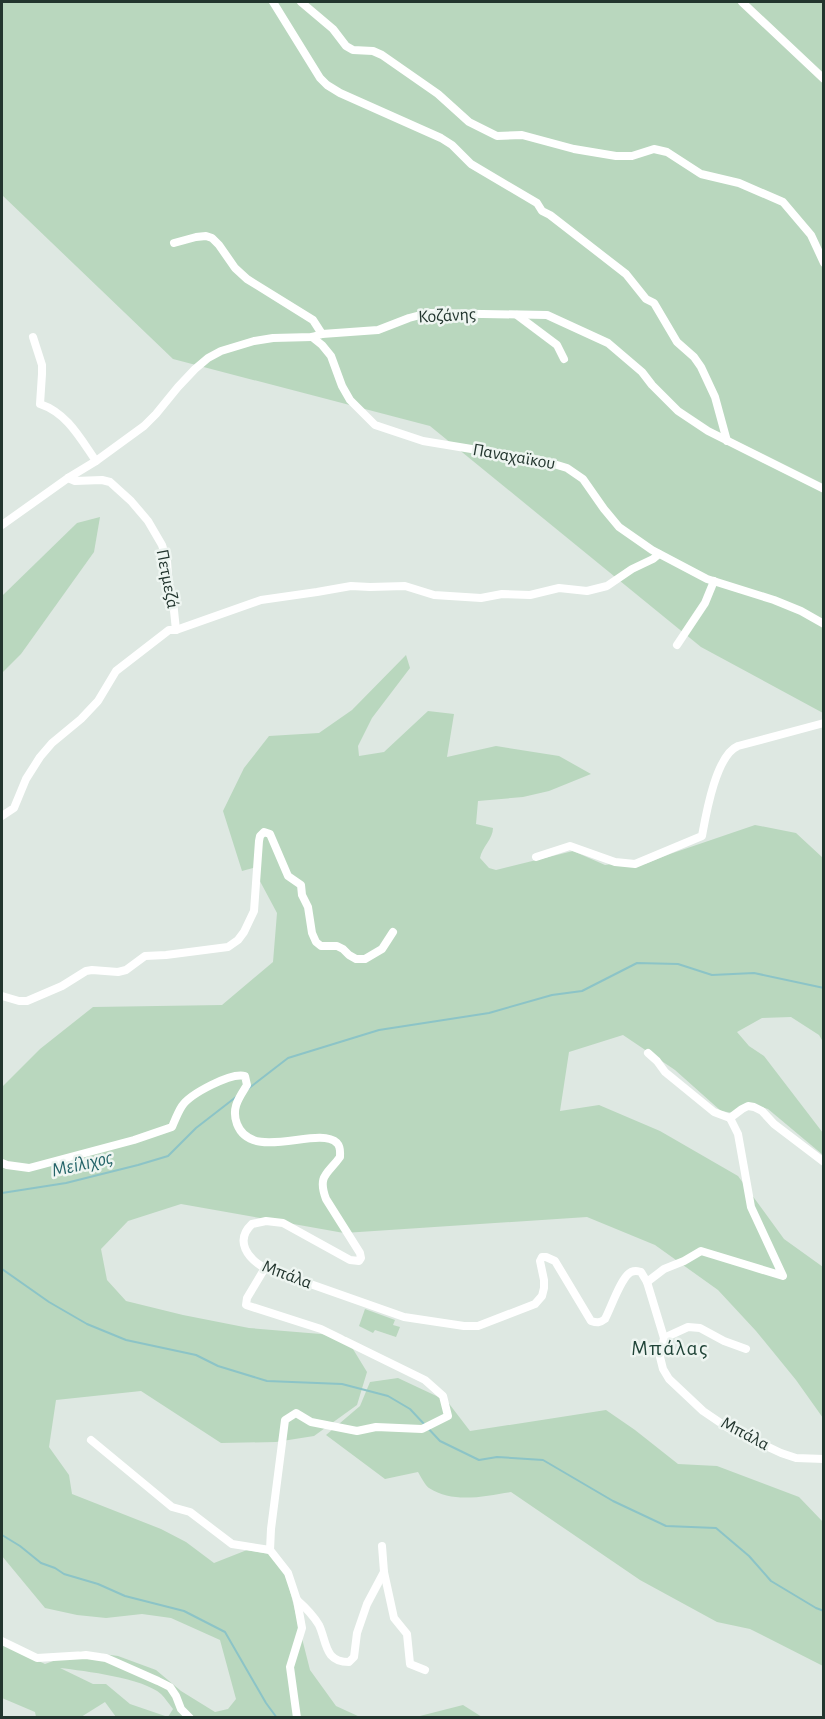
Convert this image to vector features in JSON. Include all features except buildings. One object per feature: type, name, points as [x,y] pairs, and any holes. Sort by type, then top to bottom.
[{"type":"street","points":[[273,2],[308,59],[329,86],[448,142],[471,164],[537,203],[542,211],[626,274],[646,299],[654,303],[677,342],[694,357],[701,367],[715,397],[727,441]]},
{"type":"street","points":[[301,2],[333,29],[346,46],[353,50],[373,51],[382,55],[438,94],[469,122],[496,136],[522,135],[574,149],[615,156],[632,156],[658,149],[671,154],[701,174],[739,183],[780,200],[787,205],[811,235],[824,263]]},
{"type":"street","points":[[742,2],[824,79]]},
{"type":"street","points":[[174,243],[195,237],[212,238],[235,267],[248,279],[313,320],[322,334]]},
{"type":"street","name":"Κοζάνης","points":[[2,525],[96,461],[152,418],[199,365],[212,356],[231,347],[254,341],[378,330],[409,318],[428,314],[547,315],[608,343],[642,372],[678,411],[708,431],[824,489]]},
{"type":"street","points":[[517,315],[556,345],[564,359]]},
{"type":"street","points":[[33,337],[42,366],[40,404],[58,412],[74,428],[96,461]]},
{"type":"street","name":"Παναχαϊκου","points":[[312,337],[331,356],[350,400],[375,426],[423,441],[536,459],[567,468],[583,479],[619,528],[658,554],[714,581],[774,600],[824,624]]},
{"type":"street","name":"Πετμεζά","points":[[68,478],[75,481],[110,482],[148,521],[168,561],[168,581],[176,630]]},
{"type":"street","points":[[2,816],[14,808],[26,779],[40,757],[98,701],[116,671],[169,630],[176,630],[261,600],[351,586],[405,586],[434,595],[481,598],[502,594],[530,595],[559,588],[587,591],[607,586],[658,554]]},
{"type":"street","points":[[677,645],[705,603],[714,581]]},
{"type":"street","points":[[536,857],[570,846],[615,862],[634,864],[702,836],[710,791],[730,750],[824,723]]},
{"type":"street","points":[[2,996],[27,1001],[62,986],[86,971],[118,972],[126,970],[145,956],[228,947],[244,932],[254,912],[259,841],[264,832],[270,834],[288,876],[301,885],[312,933],[316,942],[321,946],[337,946],[356,959],[365,959],[382,949],[393,932]]},
{"type":"street","points":[[647,1282],[664,1269],[701,1251],[783,1276],[751,1207],[738,1134],[730,1118],[714,1112],[665,1072],[648,1053]]},
{"type":"street","name":"Μπάλα","points":[[2,1162],[28,1168],[134,1140],[172,1127],[183,1104],[216,1082],[240,1075],[245,1076],[247,1085],[234,1110],[238,1128],[245,1135],[255,1141],[266,1143],[314,1139],[337,1143],[340,1156],[324,1175],[322,1190],[361,1258],[356,1262],[350,1260],[283,1223],[258,1221],[247,1228],[244,1243],[249,1257],[265,1268],[404,1317],[464,1326],[478,1326],[535,1304],[542,1296],[544,1288],[540,1261],[542,1257],[555,1262],[591,1321],[596,1323],[605,1319],[625,1278],[636,1270],[641,1272],[647,1282],[664,1338],[660,1357],[669,1379],[704,1411],[728,1428],[796,1458],[824,1459]]},
{"type":"street","points":[[730,1118],[748,1106],[754,1107],[824,1161]]},
{"type":"street","points":[[265,1268],[247,1298],[246,1305],[321,1329],[425,1380],[443,1396],[448,1416],[423,1429],[376,1427],[357,1431],[311,1422],[296,1413],[285,1420],[270,1550]]},
{"type":"street","points":[[664,1338],[688,1327],[700,1328],[724,1341],[746,1349]]},
{"type":"street","points":[[92,1440],[172,1507],[190,1512],[232,1544],[270,1550],[288,1573],[297,1600],[302,1628],[290,1671],[297,1718]]},
{"type":"street","points":[[382,1546],[384,1572],[394,1618],[407,1634],[410,1664],[425,1670]]},
{"type":"street","points":[[297,1600],[317,1623],[329,1653],[335,1659],[349,1662],[354,1657],[357,1634],[367,1604],[384,1572]]},
{"type":"street","points":[[2,1641],[37,1658],[86,1656],[106,1658],[170,1687],[182,1709],[190,1718]]},
{"type":"green space","points":[[2,2],[823,2],[823,713],[701,647],[430,426],[173,359],[2,195]]},
{"type":"green space","points":[[100,517],[94,552],[21,654],[2,673],[2,596],[77,523]]},
{"type":"green space","points":[[406,655],[410,668],[372,718],[358,746],[359,756],[384,752],[428,711],[454,714],[447,757],[496,746],[559,756],[591,774],[549,791],[523,797],[478,801],[476,824],[493,828],[480,858],[489,868],[496,870],[573,851],[605,865],[631,861],[645,864],[755,825],[796,833],[823,858],[823,1042],[819,1035],[791,1017],[762,1018],[737,1032],[749,1046],[764,1056],[823,1133],[823,1155],[768,1109],[747,1103],[733,1113],[721,1111],[675,1070],[623,1035],[569,1052],[560,1111],[599,1105],[660,1131],[738,1176],[784,1239],[823,1267],[823,1418],[756,1331],[718,1290],[655,1245],[587,1217],[344,1233],[181,1204],[128,1221],[101,1249],[107,1280],[126,1301],[249,1328],[345,1336],[367,1372],[357,1405],[314,1436],[276,1442],[221,1443],[141,1391],[56,1400],[49,1447],[69,1475],[72,1494],[161,1529],[186,1542],[214,1563],[247,1550],[269,1554],[286,1575],[310,1670],[336,1706],[360,1717],[168,1717],[116,1717],[105,1702],[81,1717],[36,1717],[35,1712],[2,1698],[2,1644],[45,1664],[81,1651],[118,1656],[156,1670],[181,1691],[215,1712],[228,1709],[236,1699],[220,1640],[171,1618],[142,1614],[106,1618],[45,1608],[2,1556],[2,1087],[40,1049],[93,1007],[222,1005],[273,962],[277,913],[253,868],[242,871],[223,811],[244,768],[269,736],[319,733],[352,710]],"holes":[[[60,1668],[113,1676],[153,1688],[173,1709],[168,1717],[130,1704],[106,1684],[93,1684]]]},
{"type":"green space","points":[[365,1309],[395,1320],[393,1325],[400,1327],[396,1337],[375,1330],[373,1333],[359,1326]]},
{"type":"green space","points":[[398,1378],[447,1401],[470,1431],[606,1410],[678,1464],[717,1466],[799,1497],[823,1522],[823,1666],[750,1629],[717,1622],[640,1580],[511,1492],[469,1498],[449,1496],[429,1488],[418,1472],[385,1479],[326,1435],[360,1406],[370,1382]]},
{"type":"green space","points":[[463,1705],[482,1717],[416,1717]]},
{"type":"waterway","points":[[248,1089],[288,1058],[379,1030],[489,1013],[552,995],[582,991],[637,963],[678,964],[712,975],[754,973],[824,988]]},
{"type":"waterway","name":"Μείλιχος","points":[[2,1193],[66,1183],[168,1156],[196,1128],[236,1097]]},
{"type":"waterway","points":[[2,1269],[49,1302],[87,1324],[126,1340],[196,1355],[218,1366],[267,1381],[342,1384],[388,1396],[410,1409],[440,1441],[479,1460],[497,1457],[543,1460],[613,1501],[666,1526],[716,1528],[749,1556],[771,1581],[824,1611]]},
{"type":"waterway","points":[[2,1535],[41,1563],[64,1574],[98,1584],[125,1596],[184,1611],[225,1632],[277,1718]]},
{"type":"district","name":"Μπάλας","points":[[670,1348]]}]
